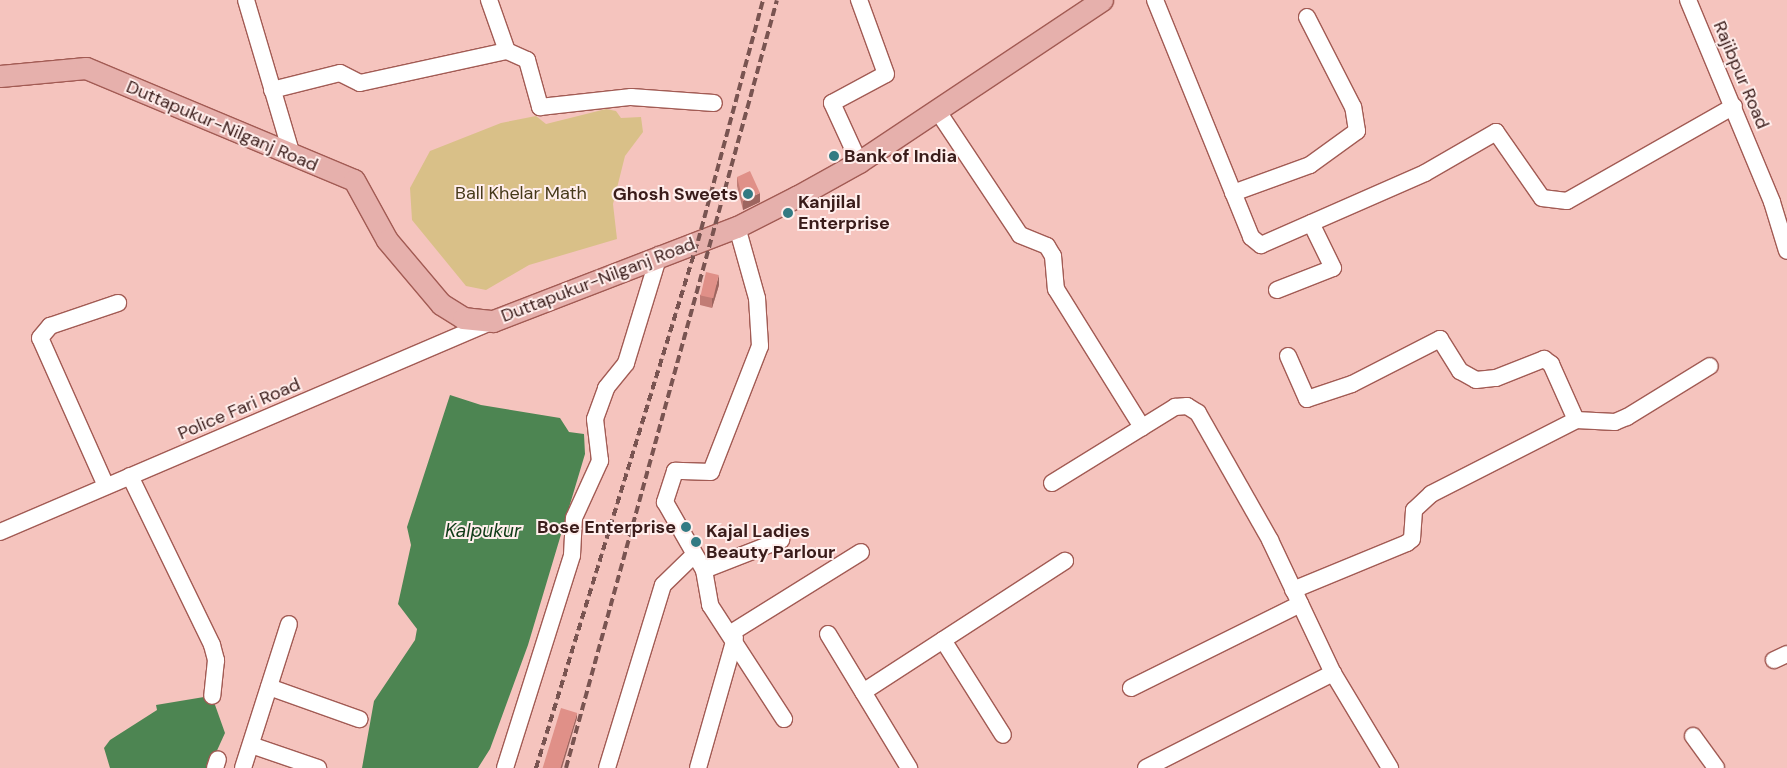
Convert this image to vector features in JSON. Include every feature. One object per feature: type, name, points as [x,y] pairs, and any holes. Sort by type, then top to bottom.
[{"type":"main road","name":"Duttapukur-Nilganj Road","points":[[0,76],[86,68],[354,180],[387,240],[441,304],[463,318],[493,321],[659,255],[737,227],[858,162],[1102,0]]},
{"type":"street","points":[[246,0],[292,155]]},
{"type":"street","points":[[489,0],[507,51]]},
{"type":"street","points":[[858,162],[832,103],[886,74],[859,0]]},
{"type":"street","points":[[1155,0],[1233,193],[1255,243],[1261,245],[1424,173],[1496,132],[1542,198],[1567,201],[1734,106]]},
{"type":"street","name":"Rajibpur Road","points":[[1688,0],[1734,106],[1787,251]]},
{"type":"street","points":[[1233,193],[1310,165],[1357,131],[1353,108],[1307,17]]},
{"type":"street","points":[[272,90],[340,73],[360,83],[507,51],[527,60],[540,108],[631,97],[714,103]]},
{"type":"street","points":[[938,110],[1020,234],[1047,246],[1053,256],[1056,289],[1142,427]]},
{"type":"street","points":[[1277,290],[1333,268],[1311,223]]},
{"type":"street","points":[[737,227],[757,298],[760,346],[711,472],[676,471],[665,502],[704,570],[710,605],[733,635],[784,719]]},
{"type":"street","points":[[505,768],[572,555],[574,518],[600,461],[596,419],[606,388],[626,363],[659,255]]},
{"type":"street","points":[[106,486],[40,338],[50,326],[118,303]]},
{"type":"street","name":"Police Fari Road","points":[[0,532],[493,321]]},
{"type":"street","points":[[1288,356],[1307,399],[1352,384],[1436,340],[1447,345],[1460,371],[1476,380],[1496,378],[1544,359],[1551,364],[1576,420]]},
{"type":"street","points":[[1131,688],[1297,597],[1407,543],[1418,504],[1576,420],[1615,422],[1710,366]]},
{"type":"street","points":[[1052,484],[1175,407],[1187,406],[1198,413],[1297,597],[1334,673],[1390,768]]},
{"type":"street","points":[[130,476],[212,646],[216,660],[212,696]]},
{"type":"street","points":[[704,570],[781,540]]},
{"type":"street","points":[[698,768],[733,635],[861,552]]},
{"type":"street","points":[[607,768],[663,585],[694,555]]},
{"type":"street","points":[[863,692],[1065,561]]},
{"type":"street","points":[[243,768],[289,624]]},
{"type":"street","points":[[828,634],[909,768]]},
{"type":"street","points":[[943,640],[1003,735]]},
{"type":"street","points":[[1146,768],[1334,673]]},
{"type":"street","points":[[269,687],[359,719]]},
{"type":"street","points":[[1693,736],[1716,768]]},
{"type":"street","points":[[250,745],[318,768]]},
{"type":"green space","name":"Ball Khelar Math","points":[[606,109],[616,111],[621,118],[641,117],[643,132],[625,156],[613,204],[617,239],[529,265],[486,290],[466,286],[412,220],[410,188],[430,151],[501,123],[536,116],[546,124]]},
{"type":"water","name":"Kalpukur","points":[[450,395],[481,405],[560,418],[569,432],[584,434],[585,454],[528,645],[490,749],[478,768],[362,768],[374,701],[415,640],[417,629],[398,604],[411,545],[407,527]]},
{"type":"water","points":[[204,697],[214,702],[225,733],[209,768],[110,768],[104,748],[110,740],[157,710],[156,705]]},
{"type":"building","points":[[750,171],[760,193],[743,201],[737,177]]},
{"type":"building","points":[[706,272],[719,275],[713,298],[701,295]]},
{"type":"building","points":[[561,708],[577,713],[560,768],[543,768]]},
{"type":"railway","points":[[536,768],[698,241],[763,0]]},
{"type":"railway","points":[[566,768],[777,0]]},
{"type":"place","name":"Bank of India","points":[[834,156]]},
{"type":"place","name":"Ghosh Sweets","points":[[748,194]]},
{"type":"place","name":"Kanjilal Enterprise","points":[[788,213]]},
{"type":"place","name":"Bose Enterprise","points":[[686,527]]},
{"type":"place","name":"Kajal Ladies Beauty Parlour","points":[[696,542]]}]
